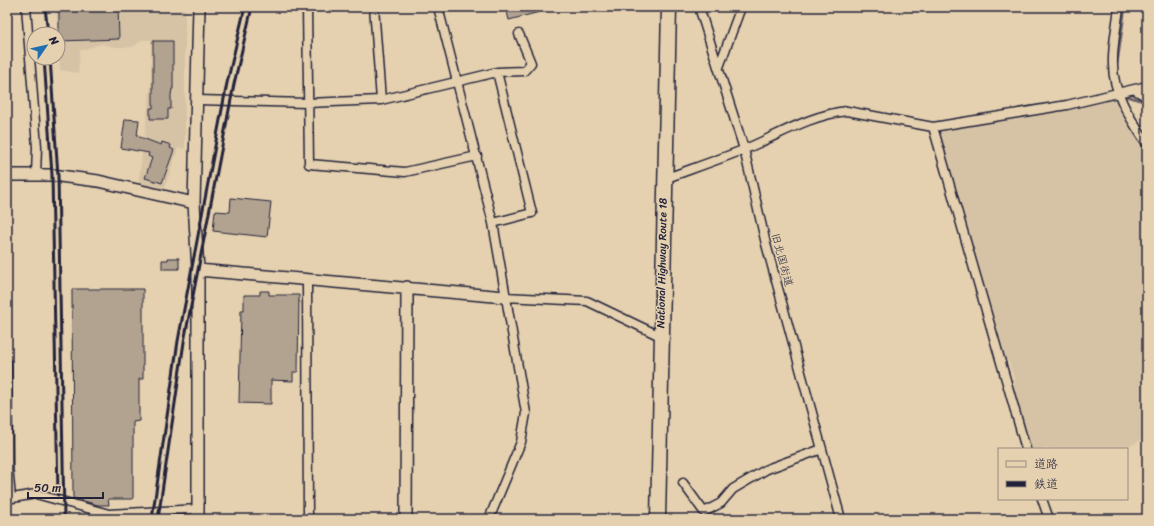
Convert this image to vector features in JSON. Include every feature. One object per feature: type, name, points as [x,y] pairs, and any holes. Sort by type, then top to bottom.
[{"type":"highway","name":"National Highway Route 18","points":[[658,519],[660,336],[669,7]]},
{"type":"street","points":[[26,7],[38,148],[36,175]]},
{"type":"street","points":[[7,363],[7,465],[9,498],[36,494],[109,514],[198,514],[198,270],[194,203],[198,100],[199,7]]},
{"type":"street","points":[[307,7],[307,102],[309,164],[405,172],[477,156]]},
{"type":"street","points":[[374,7],[381,100]]},
{"type":"street","points":[[438,7],[493,223],[526,413],[521,442],[489,519]]},
{"type":"street","name":"旧北国街道","points":[[699,7],[744,149],[766,244],[841,519]]},
{"type":"street","points":[[719,67],[741,7]]},
{"type":"street","points":[[1119,7],[1113,65],[1118,93],[1147,144]]},
{"type":"street","points":[[198,100],[307,102],[381,100],[497,72],[524,71],[531,63],[519,34]]},
{"type":"street","points":[[493,223],[532,213],[497,72]]},
{"type":"street","points":[[664,179],[744,149],[803,122],[833,113],[847,111],[933,127],[995,118],[1135,90],[1147,86]]},
{"type":"street","points":[[1135,90],[1147,97]]},
{"type":"street","points":[[933,127],[1026,448]]},
{"type":"street","points":[[7,175],[36,175],[98,181],[194,203]]},
{"type":"street","points":[[198,270],[307,281],[407,287],[505,297],[587,301],[660,336]]},
{"type":"street","points":[[307,281],[308,519]]},
{"type":"street","points":[[406,519],[407,287]]},
{"type":"street","points":[[683,483],[704,512],[721,503],[734,489],[767,469],[822,449]]},
{"type":"street","points":[[1042,500],[1049,519]]},
{"type":"shaded area","points":[[56,7],[185,7],[185,149],[178,148],[163,193],[138,186],[151,84],[151,40],[142,40],[133,47],[116,47],[101,44],[80,51],[78,73],[60,70],[60,66],[66,66],[66,26],[57,26]]},
{"type":"shaded area","points":[[1116,98],[1147,150],[1147,437],[1129,446],[1128,448],[1031,448],[1012,388],[1015,383],[1009,362],[1003,355],[940,137],[942,131]]},
{"type":"building","points":[[59,7],[118,7],[119,39],[66,41],[66,26],[59,26]]},
{"type":"building","points":[[514,7],[546,7],[547,10],[509,20],[507,12],[515,10]]},
{"type":"building","points":[[153,41],[173,41],[173,89],[171,95],[171,109],[168,109],[168,119],[150,119],[150,108],[153,108]]},
{"type":"building","points":[[125,119],[139,120],[137,136],[161,145],[162,142],[171,145],[170,148],[174,150],[162,183],[145,178],[152,158],[148,156],[149,153],[121,148]]},
{"type":"building","points":[[231,198],[271,202],[267,237],[213,231],[215,211],[230,212]]},
{"type":"building","points":[[168,258],[179,258],[179,269],[162,269],[162,260],[168,260]]},
{"type":"building","points":[[72,289],[143,289],[143,379],[139,379],[139,421],[133,422],[133,499],[108,499],[109,505],[98,505],[73,498]]},
{"type":"building","points":[[260,291],[269,291],[269,295],[299,295],[298,372],[293,372],[293,381],[271,380],[271,404],[239,403],[241,310],[244,310],[244,295],[260,295]]},
{"type":"waterway","points":[[1117,63],[1125,7]]},
{"type":"waterway","points":[[1126,96],[1147,102]]},
{"type":"railway","points":[[45,7],[47,26]]},
{"type":"railway","points":[[152,519],[178,341],[227,83],[245,7]]},
{"type":"railway","points":[[158,519],[184,342],[234,84],[252,7]]},
{"type":"railway","points":[[45,66],[52,175],[58,495]]},
{"type":"railway","points":[[51,66],[58,176],[64,519]]}]
